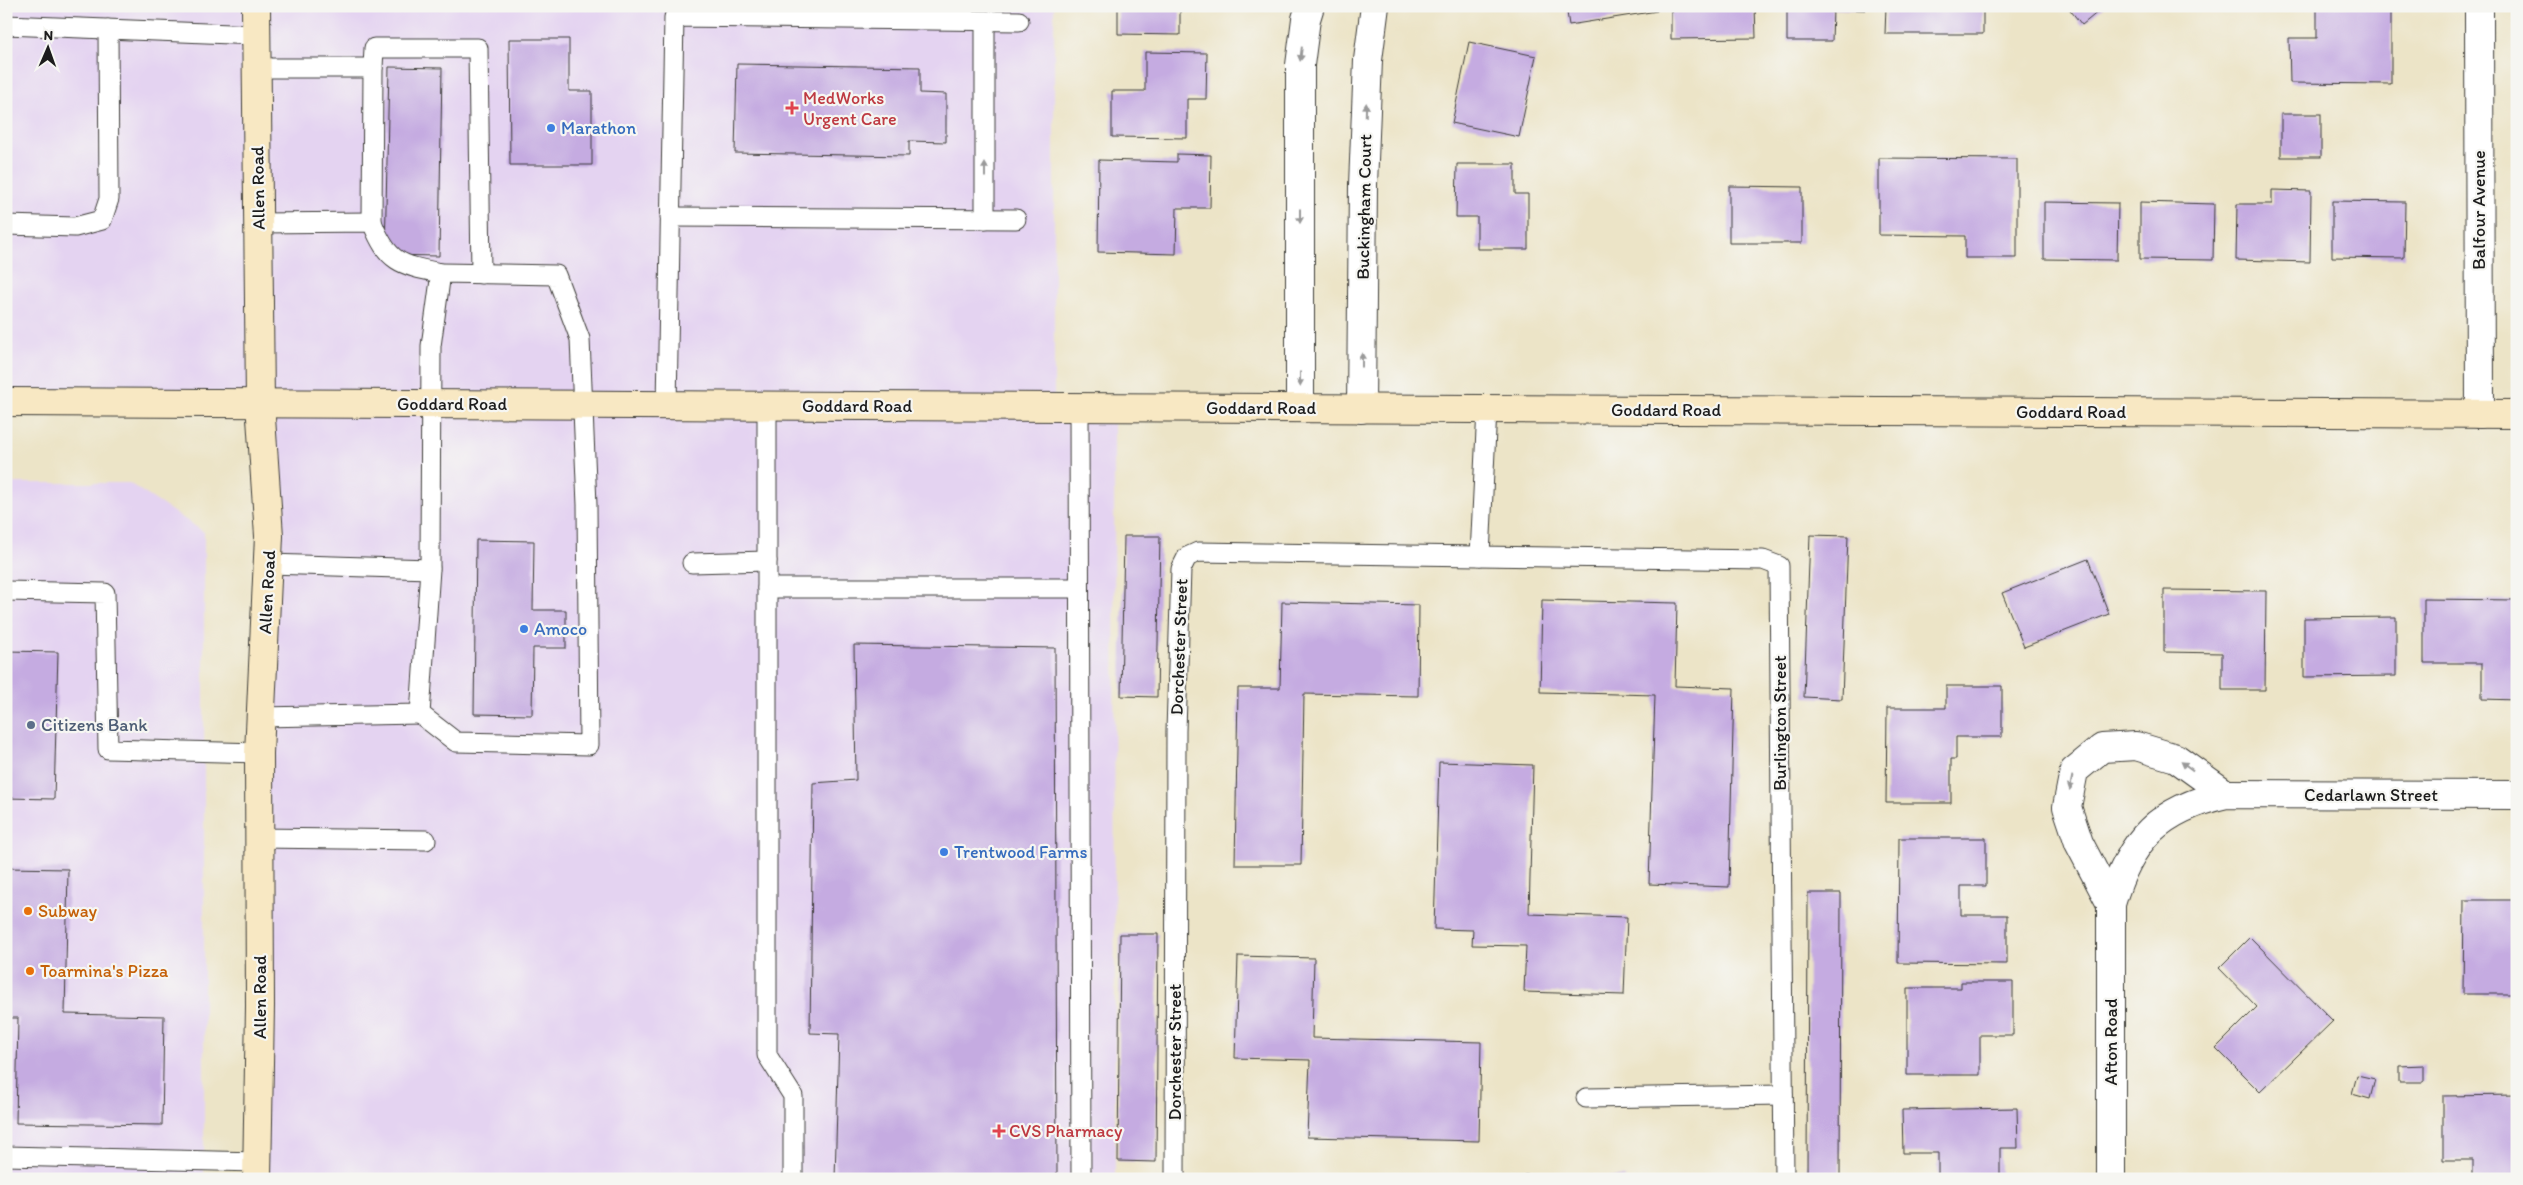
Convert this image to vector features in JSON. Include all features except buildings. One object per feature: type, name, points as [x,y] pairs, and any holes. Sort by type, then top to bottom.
[{"type":"main road","name":"Allen Road","points":[[256,6],[260,403],[268,503],[268,564],[258,753],[260,1006],[257,1170]]},
{"type":"main road","name":"Goddard Road","points":[[6,402],[2517,414]]},
{"type":"street","points":[[1300,407],[1300,64],[1306,19],[1310,6]]},
{"type":"street","name":"Buckingham Court","points":[[1361,409],[1363,185],[1368,60],[1375,6]]},
{"type":"street","name":"Balfour Avenue","points":[[2479,6],[2480,414]]},
{"type":"street","name":"Afton Road","points":[[2111,904],[2079,843],[2067,807],[2074,771],[2102,748],[2136,746],[2176,758],[2226,794]]},
{"type":"street","name":"Cedarlawn Street","points":[[2151,829],[2177,810],[2198,801],[2226,794],[2517,795]]},
{"type":"street","name":"Afton Road","points":[[2111,1179],[2111,904],[2120,874],[2131,853],[2151,829]]},
{"type":"lane","points":[[667,405],[674,17],[1019,21]]},
{"type":"lane","points":[[985,219],[986,21]]},
{"type":"lane","points":[[6,25],[256,35]]},
{"type":"lane","points":[[6,225],[75,227],[102,220],[109,199],[108,29]]},
{"type":"lane","points":[[260,717],[420,714],[456,742],[589,745],[583,405],[580,339],[556,275],[441,274],[408,266],[396,260],[386,251],[372,222],[374,48],[478,48],[481,274]]},
{"type":"lane","points":[[256,68],[373,68]]},
{"type":"lane","points":[[670,217],[1016,219]]},
{"type":"lane","points":[[258,223],[372,222]]},
{"type":"lane","points":[[420,714],[430,569],[433,404],[431,346],[441,274]]},
{"type":"lane","points":[[767,406],[767,1056],[793,1096],[792,1179]]},
{"type":"lane","points":[[1079,408],[1081,1179]]},
{"type":"lane","points":[[1480,556],[1487,409]]},
{"type":"lane","name":"Dorchester Street","points":[[1175,1179],[1176,732],[1181,569],[1187,558],[1198,552],[1480,556]]},
{"type":"lane","name":"Burlington Street","points":[[1480,556],[1763,560],[1779,566],[1784,1179]]},
{"type":"lane","points":[[692,562],[767,561]]},
{"type":"lane","points":[[268,564],[430,569]]},
{"type":"lane","points":[[767,588],[1079,588]]},
{"type":"lane","points":[[6,591],[105,593],[108,750],[258,753]]},
{"type":"lane","points":[[258,838],[426,840]]},
{"type":"lane","points":[[1586,1098],[1783,1095]]},
{"type":"lane","points":[[6,1156],[257,1170]]},
{"type":"shaded area","points":[[6,6],[1054,6],[1054,407],[1114,407],[1115,1179],[257,1179],[260,404],[6,402]]},
{"type":"shaded area","points":[[6,483],[129,483],[204,532],[204,1179],[6,1179]]},
{"type":"place","name":"MedWorks Urgent Care","points":[[792,108]]},
{"type":"place","name":"Marathon","points":[[551,128]]},
{"type":"place","name":"Amoco","points":[[524,629]]},
{"type":"place","name":"Citizens Bank","points":[[31,725]]},
{"type":"place","name":"Trentwood Farms","points":[[944,852]]},
{"type":"place","name":"Subway","points":[[28,911]]},
{"type":"place","name":"Toarmina's Pizza","points":[[30,971]]},
{"type":"place","name":"CVS Pharmacy","points":[[999,1131]]}]
